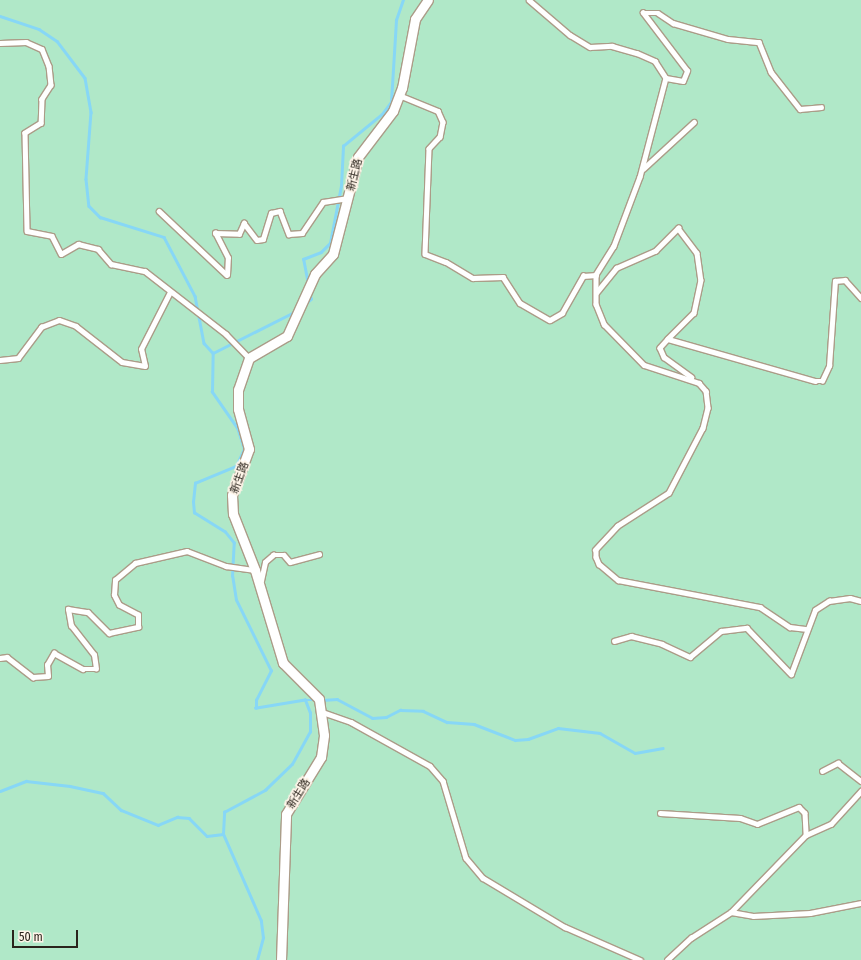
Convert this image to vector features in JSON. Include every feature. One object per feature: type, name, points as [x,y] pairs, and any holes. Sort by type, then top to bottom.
[{"type":"street","name":"新生路","points":[[281,960],[286,814],[321,757],[324,735],[320,706],[282,663],[255,570],[233,514],[232,495],[249,449],[238,409],[238,390],[249,358],[287,336],[302,308],[312,281],[333,254],[358,157],[393,111],[399,95],[415,19],[428,0]]},
{"type":"lane","points":[[529,0],[570,35],[590,47],[612,46],[637,53],[656,61],[666,78],[643,169],[614,246],[596,275],[596,293],[604,324],[644,365],[699,383]]},
{"type":"lane","points":[[666,78],[683,81],[687,70],[643,13],[658,13],[673,23],[728,39],[759,42],[771,72],[800,108],[821,107]]},
{"type":"lane","points":[[0,43],[26,42],[42,49],[50,66],[51,85],[42,99],[41,123],[25,133],[27,231],[52,236],[61,254],[78,244],[98,249],[111,264],[145,271],[170,292],[194,308],[230,339],[249,358]]},
{"type":"lane","points":[[399,95],[438,111],[443,122],[440,136],[429,149],[425,254],[446,262],[473,278],[504,277],[520,303],[550,320],[562,313],[583,276],[596,275]]},
{"type":"lane","points":[[643,169],[694,122]]},
{"type":"lane","points":[[159,211],[227,275],[228,258],[216,233],[239,234],[244,223],[257,240],[263,239],[271,213],[280,211],[289,234],[302,233],[323,202],[347,198]]},
{"type":"lane","points":[[596,293],[616,268],[656,252],[678,228],[697,253],[701,280],[694,313],[660,348],[664,357],[699,383],[706,392],[708,408],[703,428],[669,493],[618,526],[596,550],[596,556],[599,564],[618,580],[760,607],[790,626],[807,629]]},
{"type":"lane","points":[[668,339],[799,378],[822,381],[829,366],[835,281],[845,280],[861,298]]},
{"type":"lane","points":[[0,360],[18,358],[41,327],[59,320],[76,326],[122,362],[145,366],[141,348],[170,292]]},
{"type":"lane","points":[[0,658],[7,657],[33,677],[48,676],[47,665],[54,653],[83,669],[96,669],[94,655],[71,626],[68,609],[88,612],[109,633],[124,631],[138,626],[138,615],[119,605],[114,595],[115,580],[135,563],[187,551],[227,566],[255,570]]},
{"type":"lane","points":[[260,587],[265,562],[273,555],[284,555],[290,562],[319,554]]},
{"type":"lane","points":[[614,641],[631,636],[662,644],[690,657],[721,632],[747,628],[791,674],[798,663],[807,629],[815,610],[830,601],[850,598],[861,601]]},
{"type":"lane","points":[[320,706],[430,766],[443,781],[466,858],[483,878],[571,931],[640,960]]},
{"type":"lane","points":[[822,771],[838,763],[861,781]]},
{"type":"lane","points":[[667,960],[691,938],[730,912],[806,835],[831,824],[861,791]]},
{"type":"lane","points":[[660,813],[734,818],[757,824],[799,807],[805,813],[806,835]]},
{"type":"lane","points":[[730,912],[753,916],[810,913],[861,903]]},
{"type":"green space","points":[[0,0],[861,0],[861,960],[0,960]]},
{"type":"waterway","points":[[308,284],[303,259],[321,252],[330,243],[341,186],[343,146],[382,114],[391,102],[396,20],[403,0]]},
{"type":"waterway","points":[[0,16],[39,29],[57,41],[85,78],[91,112],[86,179],[89,206],[100,217],[164,237],[195,296],[204,343],[213,353]]},
{"type":"waterway","points":[[306,303],[311,299],[309,293]]},
{"type":"waterway","points":[[257,960],[263,938],[261,921],[223,834],[224,812],[265,790],[292,764],[310,732],[310,713],[305,700],[256,708],[256,700],[271,671],[236,600],[232,576],[234,543],[225,532],[194,513],[193,502],[195,483],[236,466],[244,449],[237,428],[212,392],[213,353],[294,312]]},
{"type":"waterway","points":[[322,700],[337,699],[372,718],[386,717],[400,710],[423,711],[447,722],[474,724],[515,740],[528,739],[558,728],[600,733],[635,753],[663,748]]},
{"type":"waterway","points":[[305,700],[317,700]]},
{"type":"waterway","points":[[0,791],[26,781],[70,786],[103,793],[121,810],[158,825],[177,817],[189,818],[207,836],[223,834]]}]
